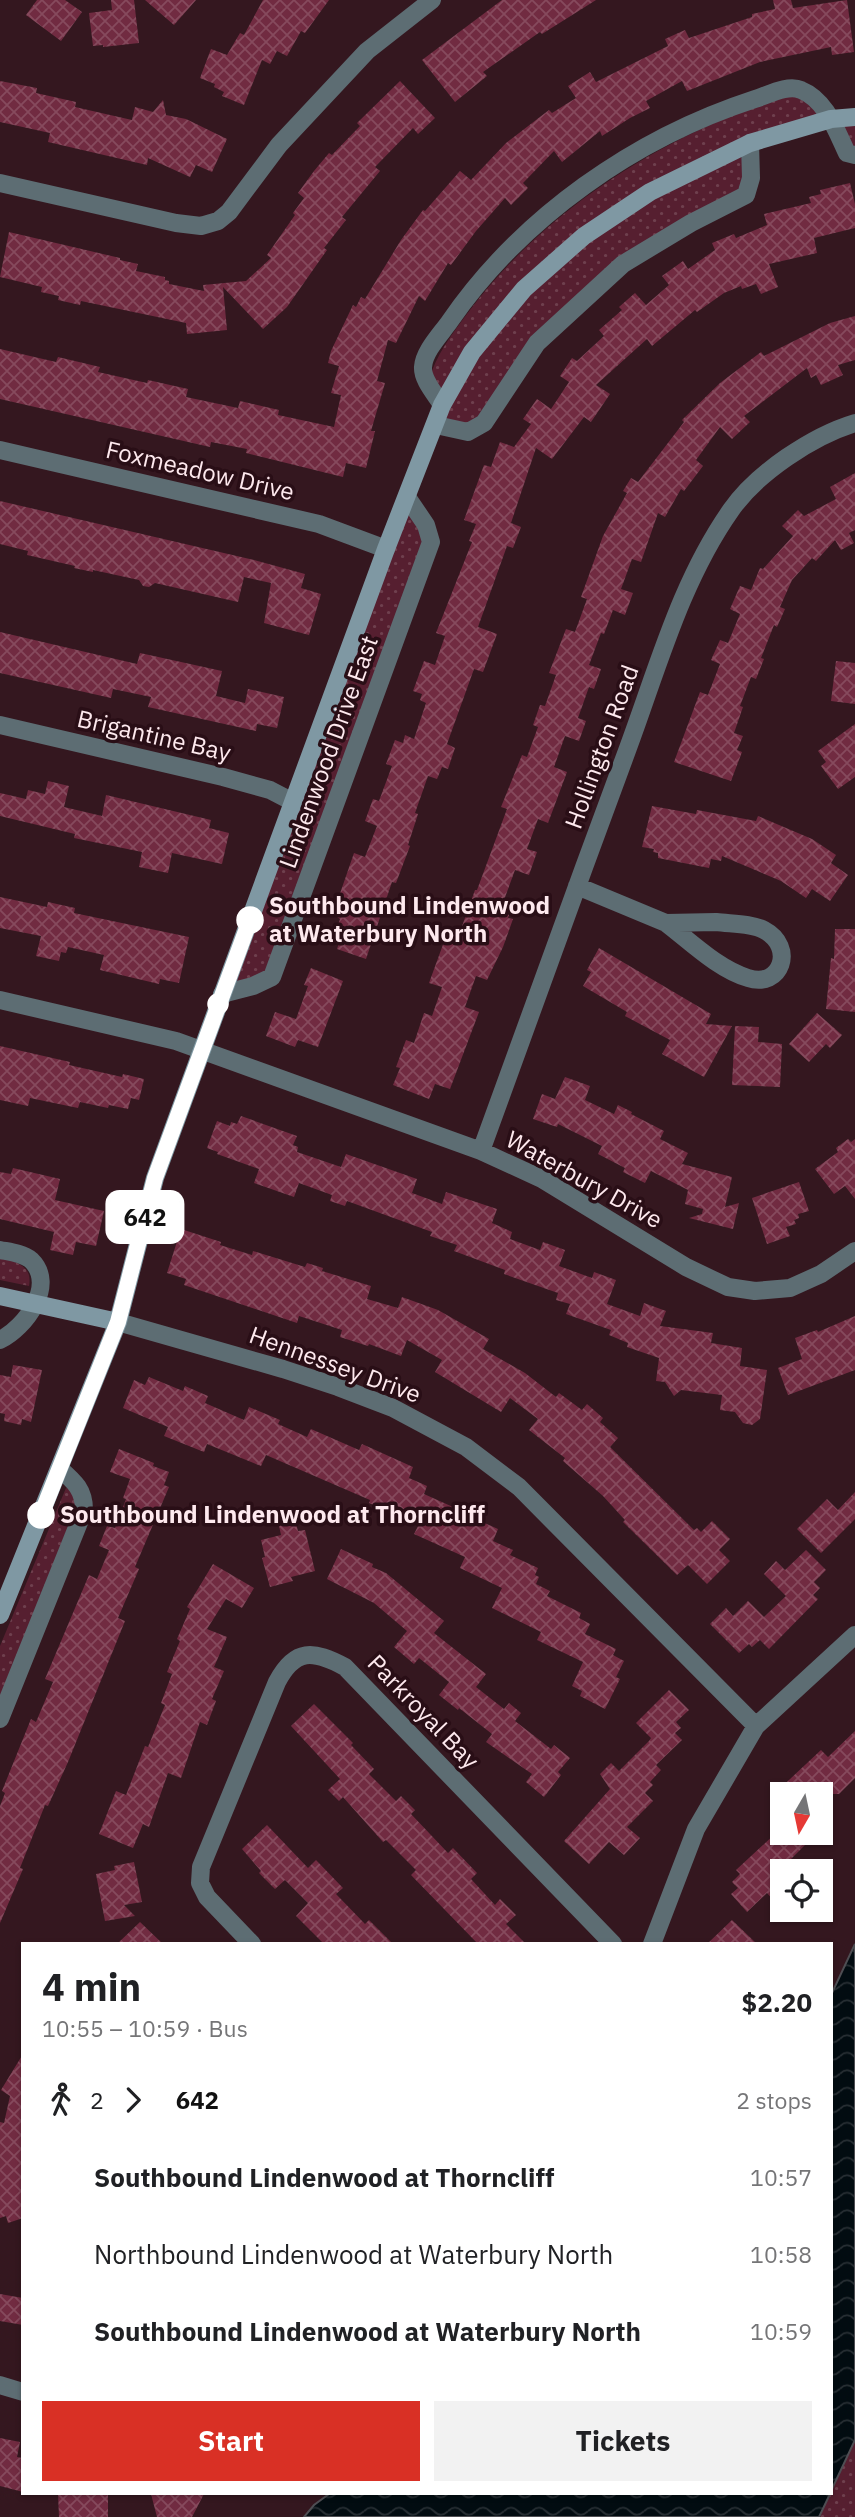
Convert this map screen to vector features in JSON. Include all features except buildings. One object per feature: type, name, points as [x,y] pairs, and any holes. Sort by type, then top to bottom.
[{"type":"street","points":[[0,183],[176,223],[201,226],[218,220],[229,212],[279,145],[367,51],[432,0]]},
{"type":"street","points":[[442,405],[428,383],[423,369],[428,353],[459,308],[498,263],[542,220],[589,182],[640,149],[732,107],[786,89],[799,88],[818,100],[831,119],[847,153],[855,155]]},
{"type":"street","name":"Lindenwood Drive East","points":[[0,1615],[7,1582],[60,1469],[118,1322],[155,1178],[295,803],[386,549],[442,405],[472,352],[524,289],[584,236],[650,192],[750,143],[831,119],[855,117]]},
{"type":"street","points":[[436,425],[468,432],[484,424],[537,343],[623,264],[691,223],[746,195],[751,178],[750,143]]},
{"type":"street","name":"Hollington Road","points":[[481,1151],[698,562],[733,507],[759,480],[798,449],[841,427],[855,423]]},
{"type":"street","name":"Foxmeadow Drive","points":[[0,450],[319,523],[386,549]]},
{"type":"street","name":"Lindenwood Drive East","points":[[222,993],[253,986],[272,977],[431,542],[426,525],[407,498]]},
{"type":"street","name":"Brigantine Bay","points":[[0,725],[223,777],[270,790],[295,803]]},
{"type":"street","points":[[577,886],[666,923],[706,955],[749,979],[762,980],[774,975],[782,962],[782,948],[776,938],[756,927],[716,922],[666,923]]},
{"type":"street","points":[[0,1000],[176,1041],[203,1051]]},
{"type":"street","name":"Waterbury Drive","points":[[203,1051],[481,1151],[542,1179],[686,1267],[728,1287],[755,1292],[790,1288],[821,1274],[855,1251]]},
{"type":"street","points":[[0,1250],[24,1255],[32,1262],[40,1278],[36,1304],[17,1330],[0,1340]]},
{"type":"street","name":"Hennessey Drive","points":[[0,1296],[118,1322],[283,1369],[393,1408],[466,1447],[519,1487],[756,1726]]},
{"type":"street","points":[[0,1720],[84,1510],[84,1498],[79,1486],[60,1469]]},
{"type":"street","points":[[653,1942],[696,1829],[756,1726],[855,1635]]},
{"type":"street","name":"Parkroyal Bay","points":[[250,1942],[207,1897],[200,1883],[201,1867],[276,1682],[287,1664],[304,1655],[325,1657],[345,1667],[611,1942]]},
{"type":"street","points":[[0,2385],[21,2391]]},
{"type":"shaded area","points":[[794,93],[831,119],[751,143],[746,195],[623,264],[537,343],[484,423],[436,425],[442,405],[428,383],[445,345],[495,280],[550,225],[580,201],[645,158],[724,119]]},
{"type":"shaded area","points":[[855,117],[855,155],[831,119]]},
{"type":"shaded area","points":[[407,497],[431,542],[272,977],[222,994]]},
{"type":"shaded area","points":[[0,1257],[26,1269],[30,1279],[29,1286],[0,1280]]},
{"type":"shaded area","points":[[66,1488],[70,1489],[77,1504],[0,1698],[0,1646]]},
{"type":"shaded area","points":[[855,2440],[855,2517],[819,2517],[829,2495],[833,2495],[833,2487]]},
{"type":"water","points":[[855,1944],[855,2440],[833,2487],[833,1991]]},
{"type":"water","points":[[328,2495],[830,2495],[819,2517],[304,2517]]},
{"type":"bus line","name":"642","points":[[41,1515],[118,1322],[155,1178],[250,920]]},
{"type":"place","name":"Southbound Lindenwood at Waterbury North","points":[[250,920]]},
{"type":"place","name":"Southbound Lindenwood at Thorncliff","points":[[41,1515]]}]
